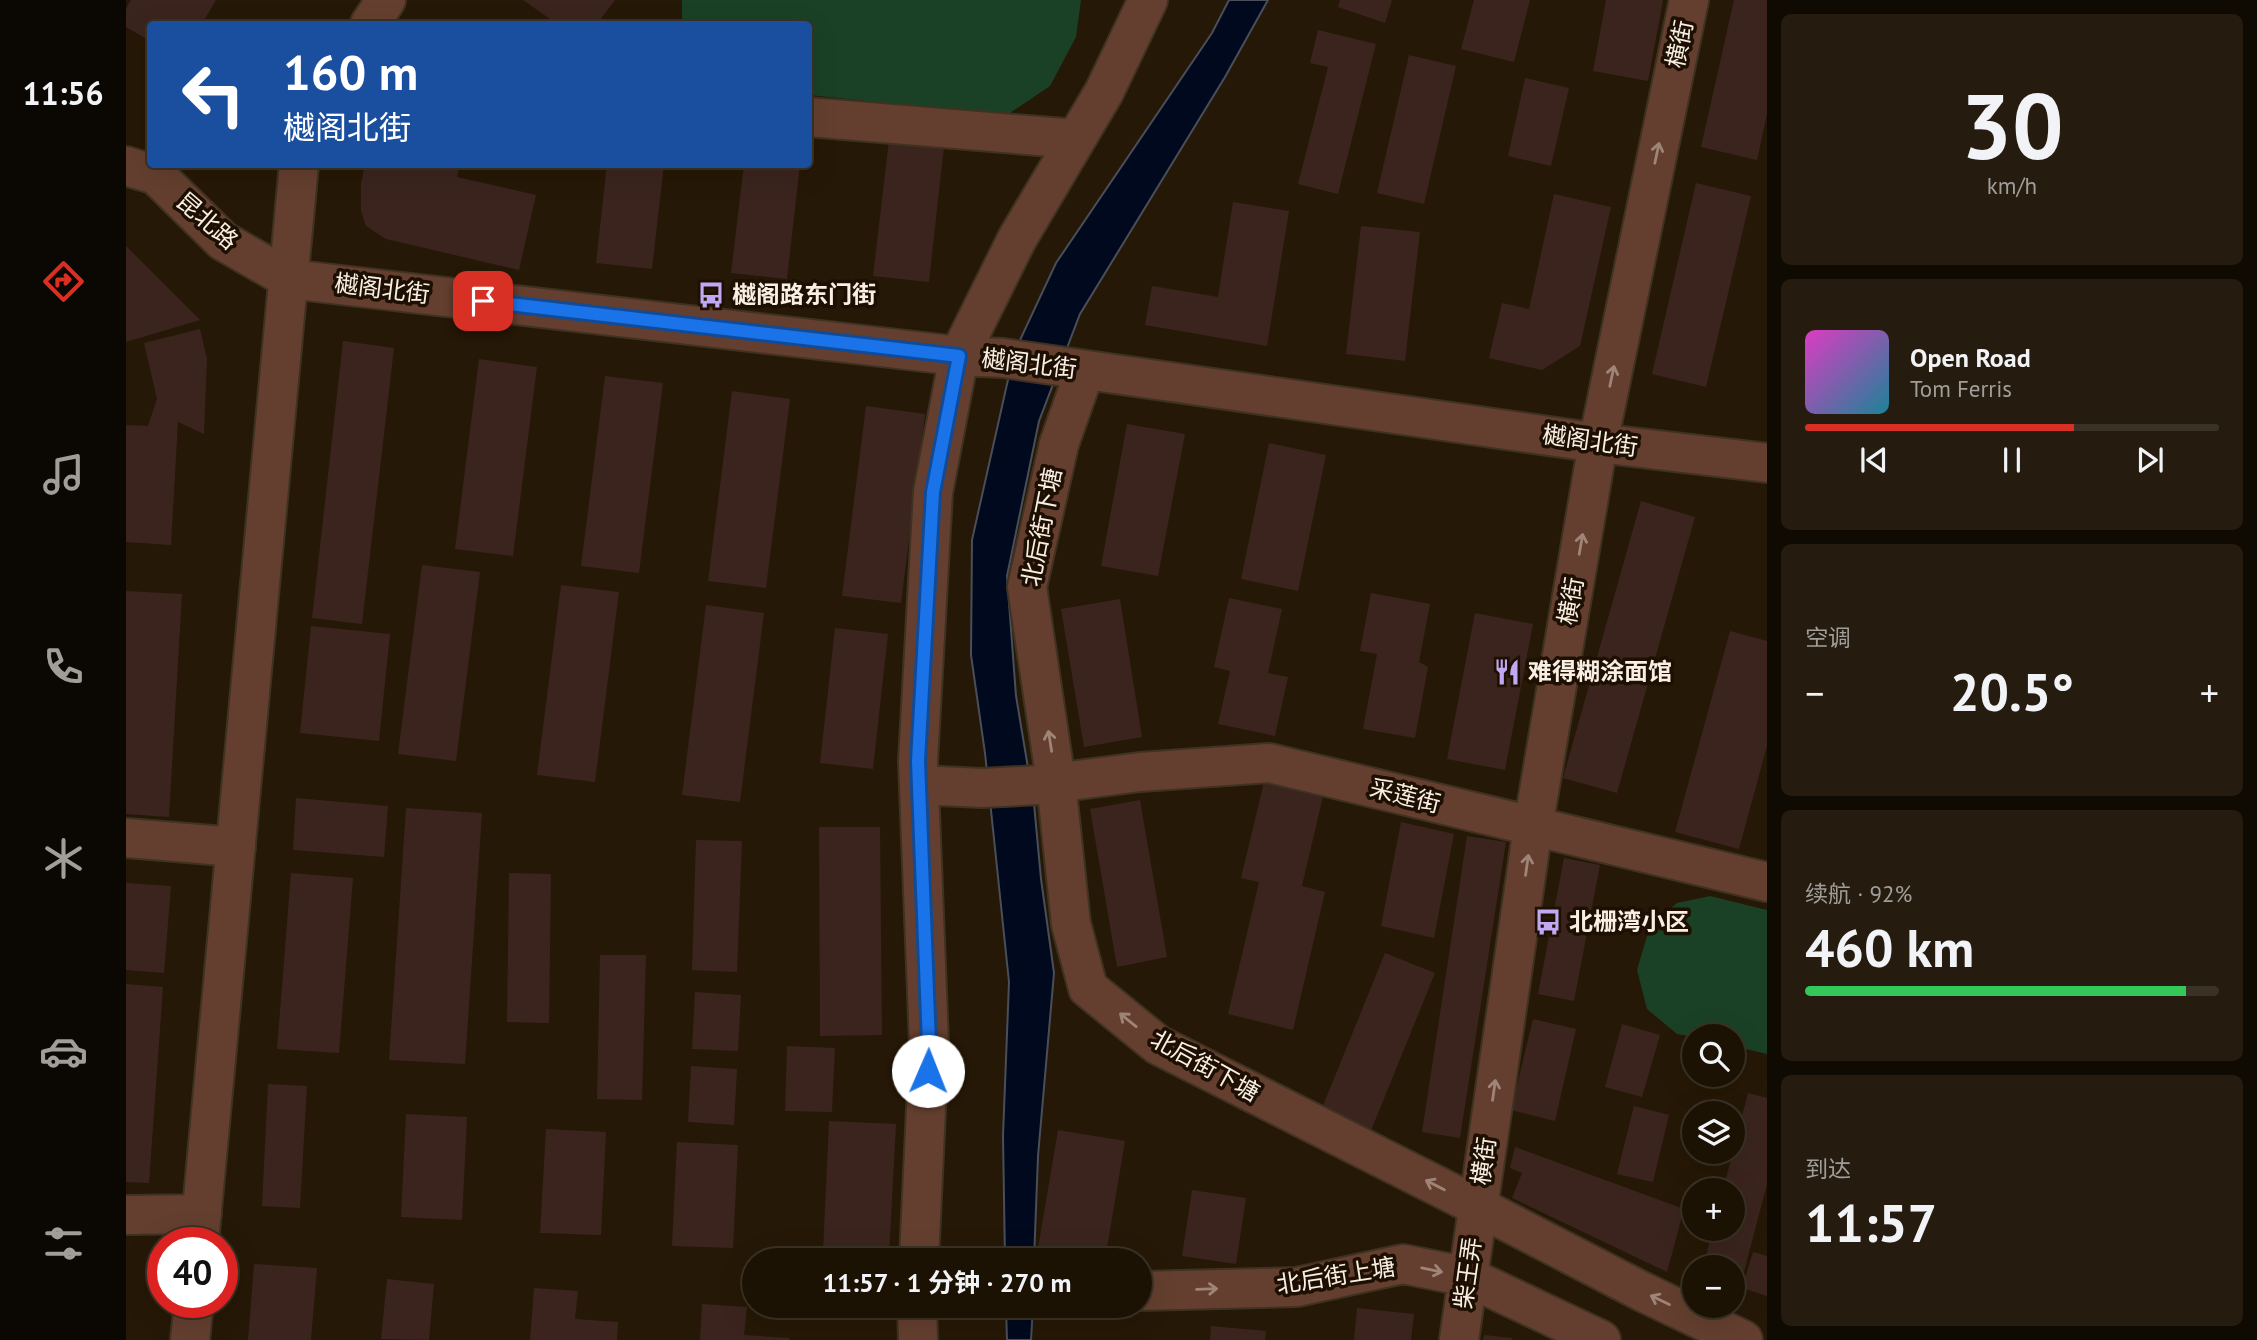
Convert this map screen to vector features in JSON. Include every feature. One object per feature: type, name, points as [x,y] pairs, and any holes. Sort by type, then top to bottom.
[{"type":"street","points":[[372,21],[386,0]]},
{"type":"street","points":[[920,1248],[929,1044],[918,761],[933,492],[959,356],[1017,239],[1104,92],[1147,0]]},
{"type":"street","name":"横街","points":[[1477,1206],[1533,827],[1598,443],[1689,0]]},
{"type":"street","points":[[812,117],[1076,139]]},
{"type":"street","name":"昆北路","points":[[157,168],[223,241],[289,279]]},
{"type":"street","points":[[201,1227],[299,168]]},
{"type":"street","name":"樾阁北街","points":[[289,279],[959,356],[1003,358],[1598,443],[1767,463]]},
{"type":"street","name":"北后街下塘","points":[[1085,370],[1059,444],[1027,587],[1047,783],[1071,924],[1088,988],[1158,1045],[1641,1291],[1743,1340]]},
{"type":"street","name":"采莲街","points":[[919,785],[982,788],[1140,772],[1269,763],[1767,882]]},
{"type":"street","points":[[126,838],[236,847]]},
{"type":"street","name":"柴王弄","points":[[1459,1340],[1477,1206]]},
{"type":"street","points":[[126,1215],[195,1227]]},
{"type":"street","name":"北后街上塘","points":[[1152,1291],[1297,1286],[1403,1264],[1468,1277],[1601,1340]]},
{"type":"street","points":[[190,1340],[192,1318]]},
{"type":"street","points":[[917,1318],[918,1340]]},
{"type":"green space","points":[[682,0],[1081,0],[1076,37],[1050,86],[1007,115],[812,95],[812,21],[682,21]]},
{"type":"green space","points":[[1710,896],[1767,910],[1767,1054],[1745,1049],[1745,1024],[1682,1024],[1682,1035],[1677,1034],[1647,1009],[1637,970],[1650,926],[1677,903]]},
{"type":"water","points":[[1229,0],[1268,0],[1225,77],[1080,314],[1039,421],[1007,576],[1016,696],[1034,804],[1054,973],[1038,1156],[1034,1248],[1005,1248],[1003,1136],[1009,982],[985,753],[971,655],[972,540],[1014,353],[1056,263],[1212,33]]},
{"type":"water","points":[[1006,1318],[1032,1318],[1031,1340],[1007,1340]]},
{"type":"building","points":[[131,0],[216,0],[204,21],[147,21],[147,39],[126,27],[126,9]]},
{"type":"building","points":[[523,0],[615,0],[599,21],[553,21]]},
{"type":"building","points":[[1340,0],[1392,0],[1385,23],[1338,7]]},
{"type":"building","points":[[1474,0],[1530,0],[1514,62],[1461,49]]},
{"type":"building","points":[[1606,0],[1663,0],[1648,81],[1593,71]]},
{"type":"building","points":[[1734,0],[1767,0],[1767,114],[1757,160],[1701,147]]},
{"type":"building","points":[[1318,30],[1376,44],[1338,194],[1298,184],[1328,67],[1310,63]]},
{"type":"building","points":[[1409,55],[1456,66],[1424,204],[1377,193]]},
{"type":"building","points":[[1525,78],[1569,88],[1551,166],[1508,156]]},
{"type":"building","points":[[889,140],[944,146],[929,282],[873,276]]},
{"type":"building","points":[[364,168],[459,168],[457,177],[536,195],[519,270],[386,239],[366,226],[361,211]]},
{"type":"building","points":[[607,168],[664,168],[652,269],[596,263]]},
{"type":"building","points":[[744,168],[800,168],[787,279],[731,273]]},
{"type":"building","points":[[1696,183],[1751,196],[1706,387],[1652,374]]},
{"type":"building","points":[[1554,194],[1611,207],[1580,346],[1542,370],[1489,358],[1502,303],[1529,309]]},
{"type":"building","points":[[1233,202],[1289,211],[1267,346],[1145,325],[1152,286],[1218,297]]},
{"type":"building","points":[[1361,226],[1420,232],[1405,361],[1346,354]]},
{"type":"building","points":[[126,246],[200,320],[126,342]]},
{"type":"building","points":[[200,329],[207,359],[204,434],[178,422],[171,545],[126,542],[126,425],[148,426],[157,399],[144,343]]},
{"type":"building","points":[[343,341],[394,348],[362,624],[312,618]]},
{"type":"building","points":[[479,359],[537,367],[513,556],[455,549]]},
{"type":"building","points":[[605,376],[663,383],[639,573],[581,566]]},
{"type":"building","points":[[732,391],[790,399],[766,588],[708,581]]},
{"type":"building","points":[[866,406],[925,414],[901,603],[842,596]]},
{"type":"building","points":[[1127,424],[1185,434],[1158,576],[1101,566]]},
{"type":"building","points":[[1269,443],[1326,455],[1298,591],[1241,579]]},
{"type":"building","points":[[1641,501],[1695,517],[1617,793],[1563,778]]},
{"type":"building","points":[[422,565],[480,572],[456,761],[398,754]]},
{"type":"building","points":[[561,585],[619,592],[595,782],[537,775]]},
{"type":"building","points":[[126,591],[182,594],[169,817],[126,814]]},
{"type":"building","points":[[1371,593],[1430,604],[1419,662],[1428,667],[1415,738],[1363,729],[1377,654],[1360,651]]},
{"type":"building","points":[[1229,598],[1282,609],[1268,673],[1288,677],[1275,736],[1218,724],[1230,671],[1214,667]]},
{"type":"building","points":[[1120,599],[1142,737],[1084,747],[1061,609]]},
{"type":"building","points":[[706,605],[764,613],[740,802],[682,795]]},
{"type":"building","points":[[1475,613],[1533,624],[1505,770],[1447,759]]},
{"type":"building","points":[[311,626],[390,634],[379,741],[300,733]]},
{"type":"building","points":[[835,628],[888,634],[873,769],[820,763]]},
{"type":"building","points":[[1730,631],[1767,641],[1767,746],[1739,849],[1675,832]]},
{"type":"building","points":[[1265,778],[1324,792],[1302,886],[1325,892],[1293,1030],[1228,1014],[1259,882],[1241,878]]},
{"type":"building","points":[[296,798],[388,806],[384,857],[293,850]]},
{"type":"building","points":[[1140,800],[1167,957],[1117,967],[1090,809]]},
{"type":"building","points":[[406,808],[482,813],[465,1064],[389,1060]]},
{"type":"building","points":[[1401,822],[1454,834],[1434,938],[1381,926]]},
{"type":"building","points":[[819,827],[880,827],[882,1035],[820,1036]]},
{"type":"building","points":[[1467,836],[1506,842],[1460,1138],[1422,1132]]},
{"type":"building","points":[[696,840],[742,841],[737,972],[692,970]]},
{"type":"building","points":[[1564,858],[1600,865],[1574,1001],[1538,994]]},
{"type":"building","points":[[291,873],[353,878],[339,1053],[277,1049]]},
{"type":"building","points":[[509,873],[551,874],[549,1023],[507,1022]]},
{"type":"building","points":[[126,883],[171,886],[164,973],[126,970]]},
{"type":"building","points":[[1385,953],[1435,973],[1368,1138],[1318,1118]]},
{"type":"building","points":[[600,955],[646,955],[642,1100],[597,1099]]},
{"type":"building","points":[[126,984],[163,987],[149,1183],[126,1182]]},
{"type":"building","points":[[695,992],[741,995],[738,1051],[692,1049]]},
{"type":"building","points":[[1533,1019],[1576,1029],[1555,1121],[1511,1110]]},
{"type":"building","points":[[1622,1024],[1660,1035],[1642,1097],[1605,1087]]},
{"type":"building","points":[[787,1046],[835,1048],[832,1112],[785,1111]]},
{"type":"building","points":[[691,1066],[737,1069],[734,1125],[688,1122]]},
{"type":"building","points":[[268,1084],[307,1086],[300,1208],[262,1206]]},
{"type":"building","points":[[1748,1093],[1767,1098],[1767,1184],[1745,1268],[1745,1255],[1706,1255],[1710,1241],[1745,1241],[1745,1178],[1726,1178],[1730,1164],[1745,1164],[1745,1105]]},
{"type":"building","points":[[1634,1106],[1669,1115],[1653,1182],[1617,1174]]},
{"type":"building","points":[[406,1114],[467,1117],[462,1220],[401,1217]]},
{"type":"building","points":[[829,1121],[896,1124],[889,1248],[823,1248]]},
{"type":"building","points":[[546,1129],[606,1132],[601,1235],[540,1233]]},
{"type":"building","points":[[1058,1130],[1125,1141],[1107,1248],[1038,1248]]},
{"type":"building","points":[[677,1142],[738,1145],[733,1248],[672,1246]]},
{"type":"building","points":[[1515,1147],[1682,1208],[1667,1272],[1512,1198],[1522,1173],[1510,1168]]},
{"type":"building","points":[[1192,1190],[1246,1198],[1236,1264],[1182,1256]]},
{"type":"building","points":[[1753,1252],[1767,1256],[1767,1296],[1745,1289],[1745,1278]]},
{"type":"building","points":[[254,1264],[317,1268],[311,1340],[248,1340]]},
{"type":"building","points":[[387,1279],[434,1284],[429,1340],[381,1339]]},
{"type":"building","points":[[534,1288],[578,1291],[575,1319],[618,1322],[617,1340],[530,1340]]},
{"type":"building","points":[[702,1304],[742,1307],[742,1318],[746,1318],[744,1335],[790,1338],[789,1340],[700,1340]]},
{"type":"building","points":[[1357,1308],[1414,1314],[1411,1340],[1354,1340]]},
{"type":"building","points":[[1211,1326],[1266,1331],[1265,1340],[1210,1340]]},
{"type":"building","points":[[1484,1335],[1512,1338],[1512,1340],[1483,1340]]},
{"type":"place","name":"樾阁路东门街","points":[[711,295]]},
{"type":"place","name":"难得糊涂面馆","points":[[1507,672]]},
{"type":"place","name":"北栅湾小区","points":[[1548,922]]},
{"type":"route","points":[[483,301],[959,356],[933,492],[918,761],[928,1071]]}]
